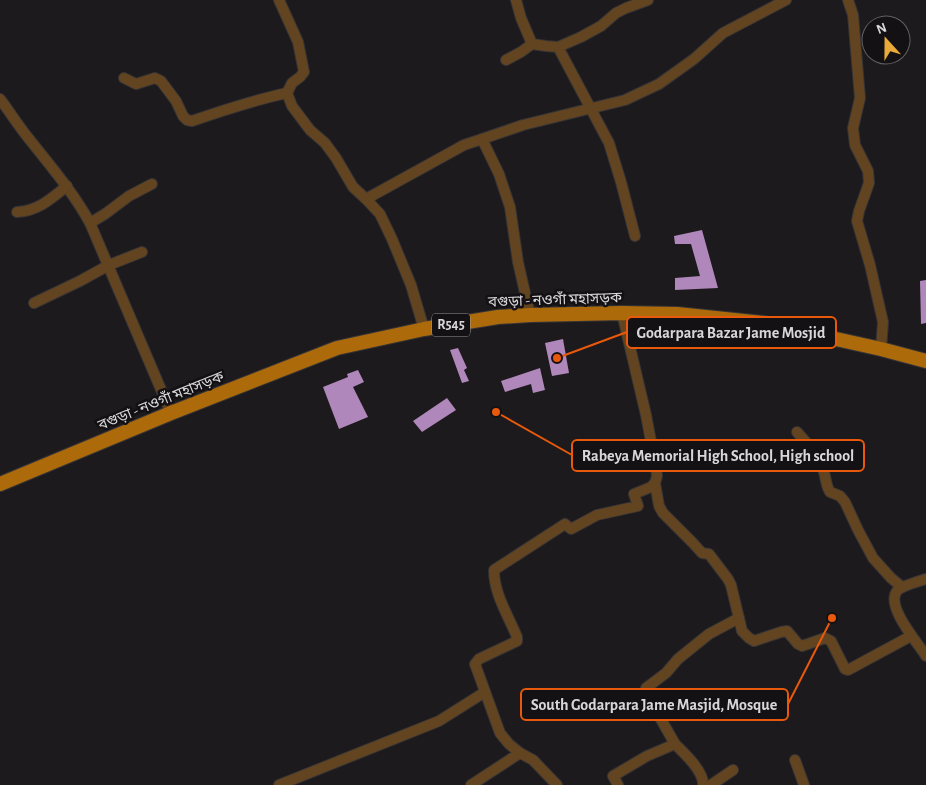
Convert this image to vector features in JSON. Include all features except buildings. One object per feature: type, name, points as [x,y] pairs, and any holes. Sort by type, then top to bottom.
[{"type":"main road","name":"বগুড়া - নওগাঁ মহাসড়ক","points":[[0,484],[170,413],[337,348],[424,329],[498,317],[530,314],[677,314],[764,323],[926,361]]},
{"type":"street","points":[[279,0],[298,42],[304,72],[292,83],[287,93],[292,106],[310,130],[325,143],[353,188],[380,214],[411,285],[424,329]]},
{"type":"street","points":[[516,0],[532,44]]},
{"type":"street","points":[[506,60],[532,44],[558,47],[601,26],[616,13],[648,0]]},
{"type":"street","points":[[366,199],[464,145],[523,125],[625,100],[659,84],[694,59],[723,33],[786,0]]},
{"type":"street","points":[[848,0],[853,15],[860,98],[853,128],[855,144],[868,171],[869,183],[857,221],[870,265],[883,322],[881,349]]},
{"type":"street","points":[[558,47],[608,143],[621,182],[634,236]]},
{"type":"street","points":[[124,78],[136,84],[155,78],[162,80],[176,101],[183,116],[187,120],[192,121],[262,98],[287,93]]},
{"type":"street","points":[[0,99],[80,204],[109,265],[170,413]]},
{"type":"street","points":[[482,139],[499,174],[510,207],[518,262],[530,314]]},
{"type":"street","points":[[90,223],[106,214],[129,196],[152,184]]},
{"type":"street","points":[[17,212],[25,212],[40,207],[67,186]]},
{"type":"street","points":[[34,303],[109,265],[142,252]]},
{"type":"street","points":[[622,313],[646,415],[656,468],[657,476],[655,483],[659,506],[663,513],[702,553],[709,554],[728,579],[742,631],[748,638],[754,640],[787,631],[802,646],[828,638],[845,669],[848,670],[911,636]]},
{"type":"street","points":[[797,432],[813,451],[824,471],[827,487],[830,492],[840,496],[845,502],[873,558],[902,587]]},
{"type":"street","points":[[557,785],[533,760],[509,744],[500,733],[475,664],[478,659],[517,641],[517,637],[497,592],[494,570],[565,524],[571,529],[597,515],[638,506],[634,494],[651,487],[655,483]]},
{"type":"street","points":[[926,579],[902,587],[897,590],[895,597],[895,606],[911,636],[926,656]]},
{"type":"street","points":[[733,770],[706,785],[694,764],[675,744],[646,693],[646,688],[666,673],[678,658],[709,634],[739,618]]},
{"type":"street","points":[[279,785],[439,721],[485,692]]},
{"type":"street","points":[[618,785],[613,776],[647,756],[675,744]]},
{"type":"street","points":[[471,785],[520,753]]},
{"type":"street","points":[[796,760],[804,785]]},
{"type":"place","name":"Godarpara Bazar Jame Mosjid","points":[[557,358]]},
{"type":"place","name":"Rabeya Memorial High School, High school","points":[[496,412]]},
{"type":"place","name":"South Godarpara Jame Masjid, Mosque","points":[[832,618]]}]
